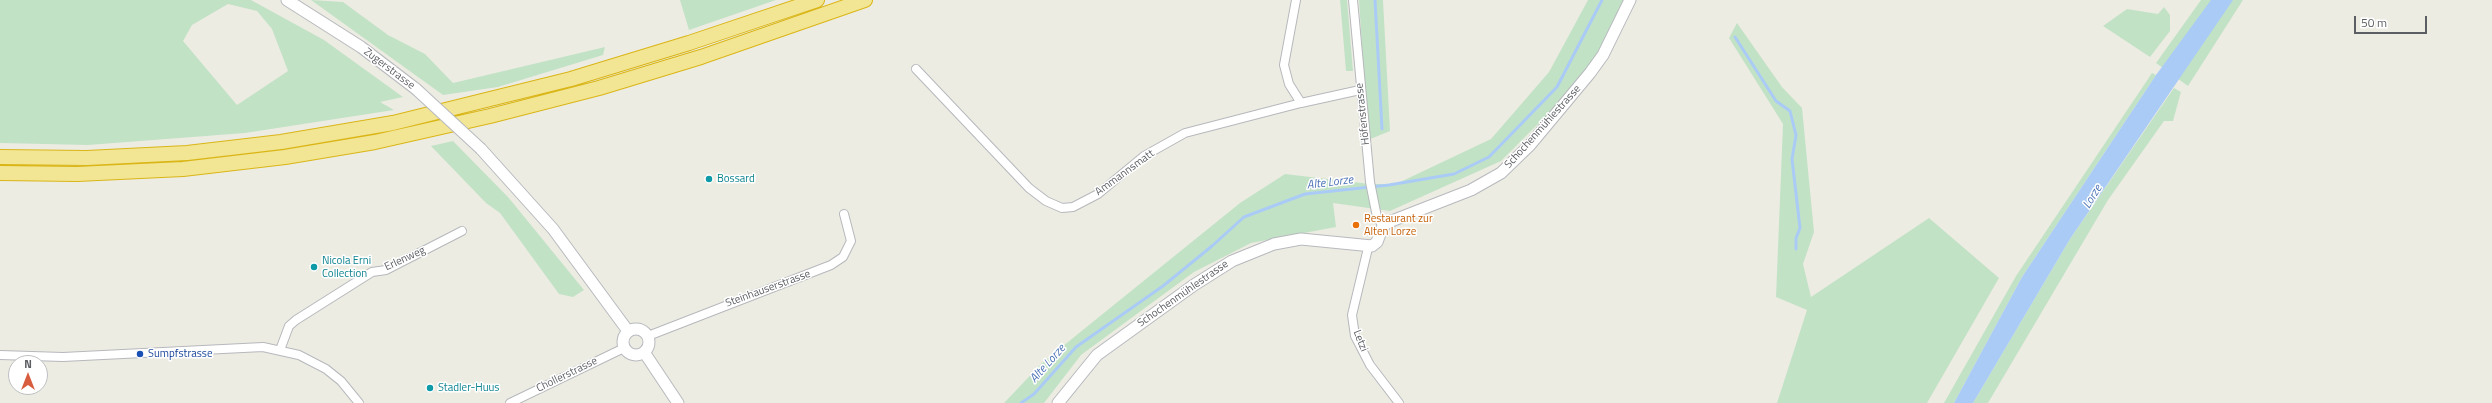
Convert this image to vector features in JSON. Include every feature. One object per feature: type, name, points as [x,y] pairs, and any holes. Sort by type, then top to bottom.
[{"type":"highway","points":[[0,157],[93,158],[193,152],[281,142],[386,124],[476,104],[571,79],[817,0]]},
{"type":"highway","points":[[0,173],[77,174],[183,169],[285,157],[375,142],[490,116],[599,88],[701,57],[865,0]]},
{"type":"street","name":"Zugerstrasse","points":[[287,0],[361,47],[416,89],[481,149],[552,229],[628,331]]},
{"type":"street","points":[[1296,0],[1284,65],[1289,84],[1301,103]]},
{"type":"street","name":"Höfenstrasse","points":[[1353,0],[1360,90],[1370,182],[1374,208],[1383,226]]},
{"type":"street","name":"Schochenmühlestrasse","points":[[1383,226],[1393,220],[1471,190],[1501,173],[1512,164],[1590,73],[1603,55],[1630,0]]},
{"type":"street","name":"Ammannsmatt","points":[[916,69],[1029,188],[1046,201],[1062,208],[1073,206],[1098,194],[1144,156],[1185,133],[1301,103],[1360,90]]},
{"type":"street","name":"Steinhauserstrasse","points":[[648,336],[831,266],[843,257],[851,241],[844,214]]},
{"type":"street","points":[[1368,248],[1377,242],[1383,226]]},
{"type":"street","name":"Erlenweg","points":[[280,350],[287,331],[296,320],[372,272],[386,270],[462,231]]},
{"type":"street","name":"Schochenmühlestrasse","points":[[1058,403],[1097,355],[1199,281],[1232,261],[1274,244],[1301,239],[1368,248]]},
{"type":"street","name":"Letzi","points":[[1368,248],[1369,252],[1352,314],[1355,336],[1370,365],[1398,403]]},
{"type":"street","points":[[639,329],[648,336],[649,345],[644,352],[632,354],[624,348],[623,338],[628,331],[639,329]]},
{"type":"street","points":[[0,355],[101,356],[239,347],[280,350],[299,355],[326,369],[341,381],[359,403]]},
{"type":"street","name":"Chollerstrasse","points":[[510,403],[624,348]]},
{"type":"street","points":[[644,352],[678,403]]},
{"type":"green space","points":[[0,0],[251,0],[324,40],[403,97],[380,102],[394,110],[245,133],[88,145],[0,143]],"holes":[[[228,4],[257,11],[272,29],[288,71],[237,105],[183,41],[192,25]]]},
{"type":"green space","points":[[311,0],[343,2],[388,35],[425,54],[453,83],[605,47],[603,55],[498,87],[443,95]]},
{"type":"green space","points":[[680,0],[776,0],[689,30]]},
{"type":"green space","points":[[1340,0],[1347,0],[1353,71],[1346,71]]},
{"type":"green space","points":[[1359,0],[1383,0],[1390,131],[1368,140]]},
{"type":"green space","points":[[1588,0],[1628,0],[1581,81],[1501,161],[1390,211],[1333,203],[1336,227],[1251,243],[1194,272],[1081,355],[1044,403],[1004,403],[1042,363],[1240,203],[1285,174],[1370,184],[1396,184],[1491,139],[1549,72]]},
{"type":"green space","points":[[2201,0],[2243,0],[2188,86],[2156,63]]},
{"type":"green space","points":[[2164,7],[2170,15],[2170,31],[2150,57],[2103,26],[2127,9],[2158,14]]},
{"type":"green space","points":[[1737,23],[1782,87],[1802,108],[1814,232],[1803,264],[1811,297],[1929,218],[1999,278],[1927,403],[1777,403],[1807,310],[1776,297],[1783,124],[1729,38]]},
{"type":"green space","points":[[2152,73],[2156,75],[2022,277],[1954,403],[1944,403],[2016,276]]},
{"type":"green space","points":[[2174,88],[2181,92],[2173,121],[2164,121],[2108,200],[1988,403],[1973,403],[2070,239]]},
{"type":"green space","points":[[453,141],[508,197],[584,290],[573,297],[559,294],[500,213],[486,203],[431,146]]},
{"type":"water","name":"Lorze","points":[[2211,0],[2233,0],[2070,239],[1973,403],[1954,403],[2022,277],[2156,75]]},
{"type":"waterway","points":[[1375,0],[1382,129]]},
{"type":"waterway","name":"Alte Lorze","points":[[1021,403],[1034,394],[1076,347],[1163,286],[1212,246],[1244,217],[1305,194],[1389,185],[1454,174],[1489,157],[1557,87],[1602,0]]},
{"type":"waterway","points":[[1735,37],[1776,101],[1790,111],[1796,135],[1792,159],[1800,228],[1796,238],[1796,249]]},
{"type":"place","name":"Bossard","points":[[709,179]]},
{"type":"place","name":"Restaurant zur Alten Lorze","points":[[1356,225]]},
{"type":"place","name":"Nicola Erni Collection","points":[[314,267]]},
{"type":"place","name":"Sumpfstrasse","points":[[140,354]]},
{"type":"place","name":"Stadler-Huus","points":[[430,388]]}]
